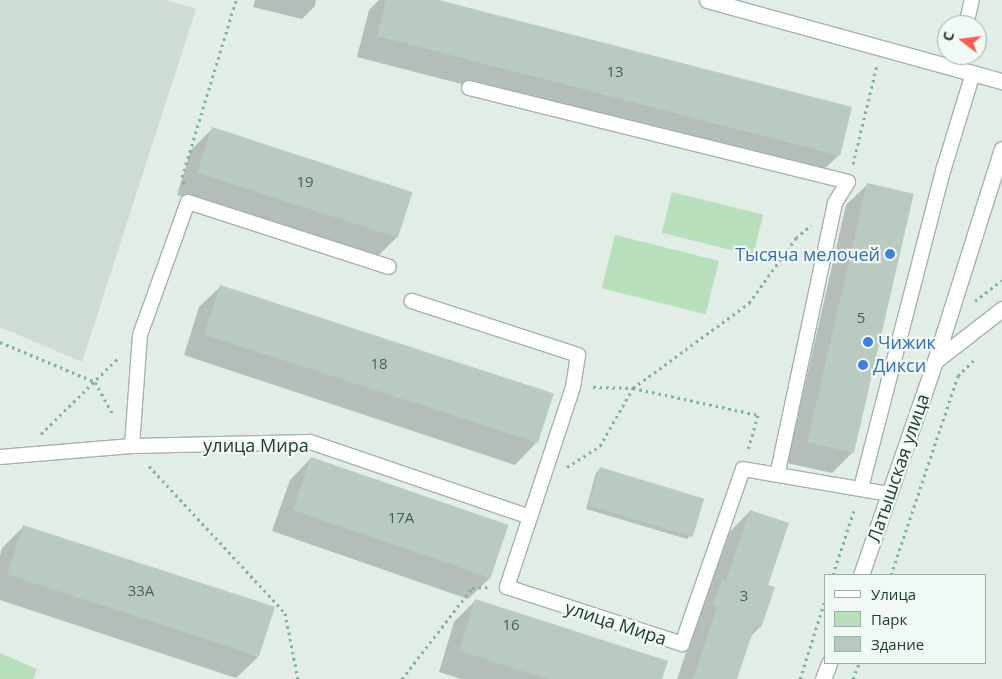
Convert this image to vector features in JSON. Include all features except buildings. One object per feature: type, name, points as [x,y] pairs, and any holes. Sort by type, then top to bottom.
[{"type":"street","points":[[707,0],[882,48],[937,58]]},
{"type":"street","points":[[962,65],[973,73],[1002,81]]},
{"type":"street","name":"Латышская улица","points":[[860,574],[934,361],[1002,149]]},
{"type":"street","points":[[934,361],[1002,309]]},
{"type":"street","points":[[824,679],[829,664]]},
{"type":"lane","points":[[968,15],[972,0]]},
{"type":"lane","points":[[861,488],[944,168],[973,73]]},
{"type":"lane","points":[[469,88],[848,182],[836,203],[777,475]]},
{"type":"lane","points":[[132,446],[140,335],[188,202],[389,267]]},
{"type":"lane","points":[[412,301],[578,355],[573,387],[507,587]]},
{"type":"lane","name":"улица Мира","points":[[0,457],[132,446],[310,442],[530,517]]},
{"type":"lane","points":[[743,469],[889,494]]},
{"type":"lane","name":"улица Мира","points":[[507,587],[682,644],[743,469]]},
{"type":"path","points":[[188,202],[182,177],[236,0]]},
{"type":"path","points":[[848,182],[882,48]]},
{"type":"path","points":[[540,486],[600,446],[633,388],[749,303],[796,238],[836,203]]},
{"type":"path","points":[[968,306],[1002,280]]},
{"type":"path","points":[[20,455],[140,335]]},
{"type":"path","points":[[0,342],[95,382],[132,446],[285,613],[298,679]]},
{"type":"path","points":[[891,574],[958,376],[975,359]]},
{"type":"path","points":[[573,387],[633,388],[758,415],[743,469]]},
{"type":"path","points":[[833,574],[861,488]]},
{"type":"path","points":[[402,679],[472,588],[507,587]]},
{"type":"path","points":[[800,679],[824,603]]},
{"type":"path","points":[[853,679],[859,664]]},
{"type":"shaded area","points":[[0,0],[166,0],[196,9],[82,362],[0,327]]},
{"type":"green space","points":[[672,192],[763,215],[753,255],[662,233]]},
{"type":"green space","points":[[615,235],[719,261],[706,314],[602,288]]},
{"type":"green space","points":[[0,653],[37,669],[33,679],[0,679]]},
{"type":"place","name":"Тысяча мелочей","points":[[890,254]]},
{"type":"place","name":"Чижик","points":[[868,342]]},
{"type":"place","name":"Дикси","points":[[863,365]]}]
